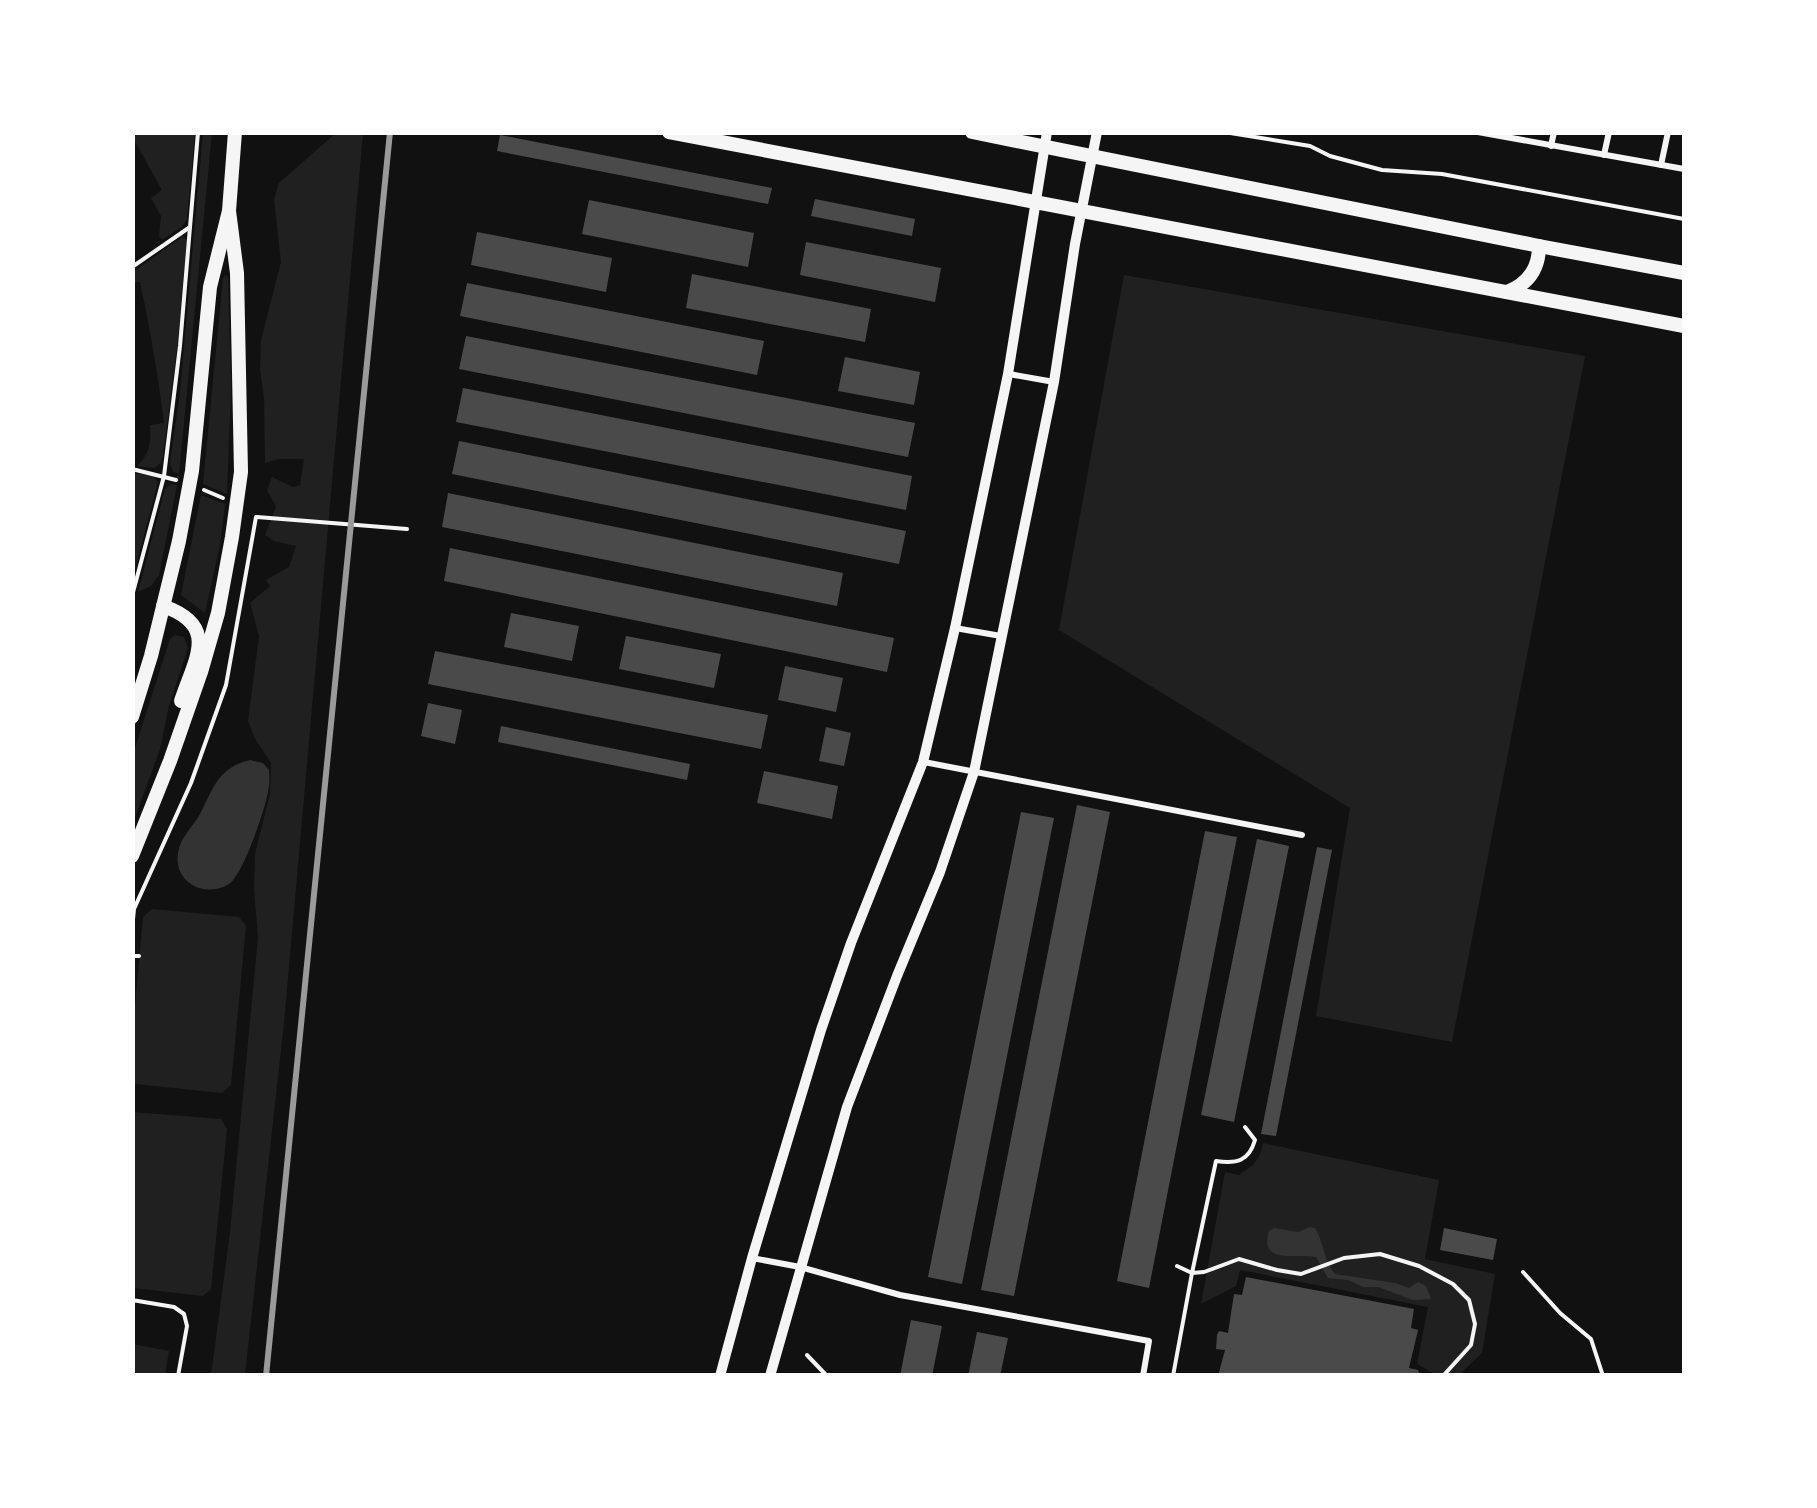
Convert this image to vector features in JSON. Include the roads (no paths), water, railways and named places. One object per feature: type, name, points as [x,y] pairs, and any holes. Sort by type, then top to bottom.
[{"type":"street","points":[[132,717],[152,656],[189,485],[210,287],[228,211],[235,132]]},
{"type":"street","points":[[669,132],[1684,326]]},
{"type":"street","points":[[972,132],[1046,140],[1092,156],[1684,273]]},
{"type":"street","points":[[770,1376],[847,1107],[940,872],[974,772],[1054,382],[1097,132]]},
{"type":"street","points":[[720,1376],[752,1258],[839,978],[923,762],[956,628],[1008,374],[1046,140]]},
{"type":"street","points":[[132,856],[170,761],[218,613],[237,503],[241,472],[237,274],[228,211]]},
{"type":"street","points":[[1506,292],[1530,278],[1538,262],[1538,246]]},
{"type":"street","points":[[164,606],[188,617],[197,628],[199,646],[175,720],[170,761]]},
{"type":"lane","points":[[1478,132],[1684,169]]},
{"type":"lane","points":[[1551,146],[1554,132]]},
{"type":"lane","points":[[1604,155],[1609,132]]},
{"type":"lane","points":[[1661,165],[1668,132]]},
{"type":"lane","points":[[1008,374],[1054,382]]},
{"type":"lane","points":[[956,628],[1000,636]]},
{"type":"lane","points":[[923,762],[1302,835]]},
{"type":"lane","points":[[752,1258],[900,1295],[1149,1341],[1143,1376]]},
{"type":"railway","points":[[266,1376],[390,132]]}]
